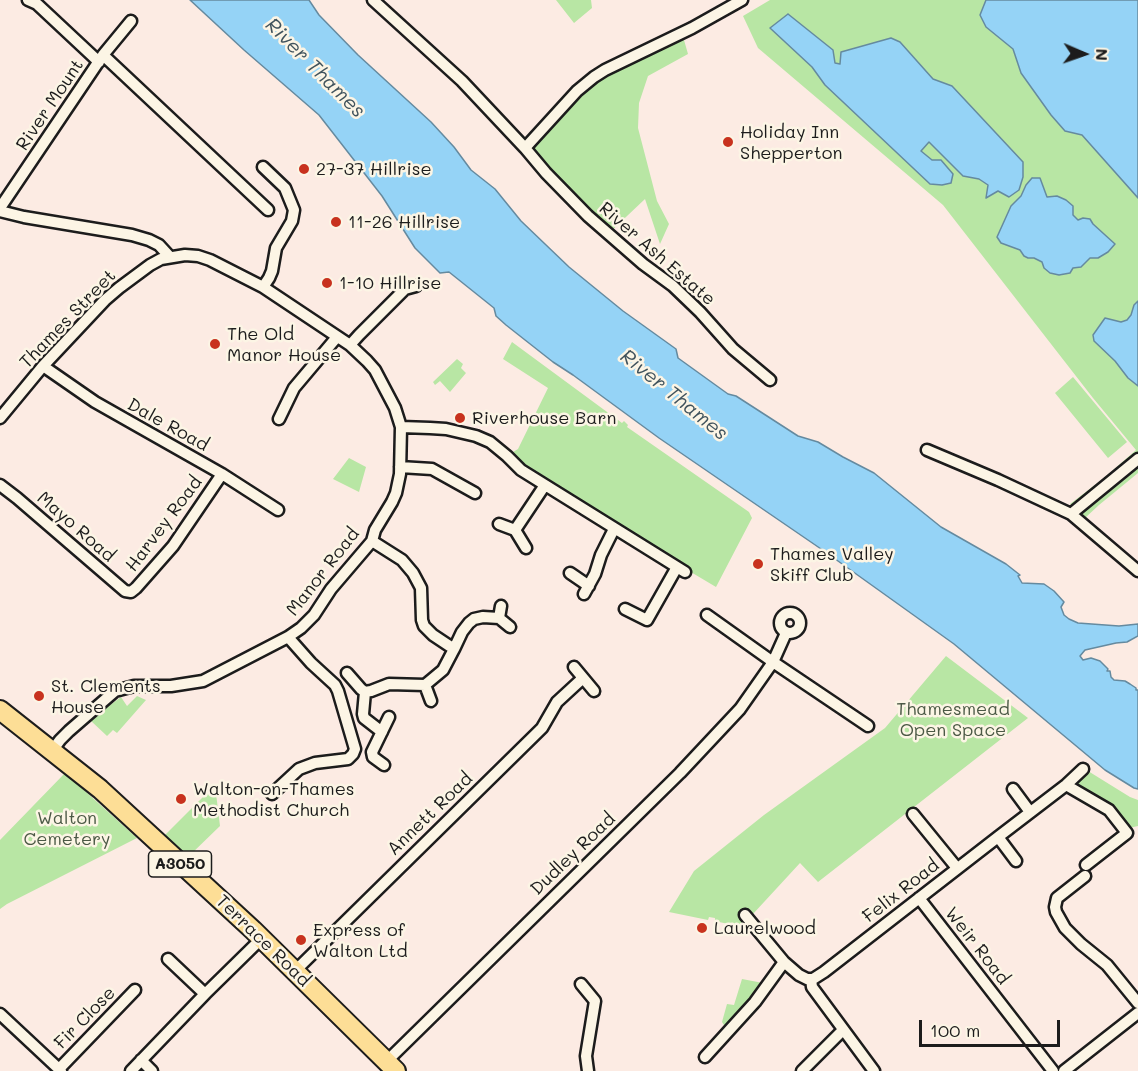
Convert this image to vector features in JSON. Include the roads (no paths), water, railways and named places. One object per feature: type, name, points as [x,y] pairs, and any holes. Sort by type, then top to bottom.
[{"type":"main road","name":"A3050","points":[[0,710],[52,751]]},
{"type":"main road","name":"Terrace Road","points":[[52,751],[100,789],[253,930],[392,1066]]},
{"type":"street","name":"River Ash Estate","points":[[373,0],[462,81],[588,216],[644,264],[673,285],[734,348],[770,380]]},
{"type":"street","points":[[525,148],[577,91],[594,76],[692,28],[742,0]]},
{"type":"street","name":"River Mount","points":[[32,2],[101,58],[268,210]]},
{"type":"street","points":[[101,58],[131,21]]},
{"type":"street","name":"River Mount","points":[[0,210],[101,58]]},
{"type":"street","points":[[263,166],[285,188],[294,210],[294,217],[276,248],[272,271],[263,286]]},
{"type":"street","points":[[0,210],[24,217],[132,235],[159,244],[170,257]]},
{"type":"street","name":"Manor Road","points":[[52,751],[64,736],[115,691],[134,686],[171,686],[203,681],[301,628],[314,615],[331,589],[372,541],[375,530],[396,493],[400,467],[401,428],[395,408],[368,361],[350,345],[263,286],[198,256],[170,257]]},
{"type":"street","name":"Thames Street","points":[[0,418],[43,366],[105,300],[150,265],[160,259],[170,257]]},
{"type":"street","points":[[350,345],[405,290],[416,286]]},
{"type":"street","points":[[279,419],[294,387],[337,337]]},
{"type":"street","name":"Dale Road","points":[[43,366],[95,402],[222,474],[278,510]]},
{"type":"street","points":[[401,428],[438,428],[476,436],[490,442],[521,470],[681,569],[647,620],[625,609]]},
{"type":"street","points":[[927,450],[1071,514],[1138,571]]},
{"type":"street","points":[[1071,514],[1138,459]]},
{"type":"street","points":[[400,467],[432,469],[475,493]]},
{"type":"street","name":"Harvey Road","points":[[131,591],[173,546],[222,474]]},
{"type":"street","name":"Mayo Road","points":[[0,485],[125,591],[131,591]]},
{"type":"street","points":[[515,530],[545,485]]},
{"type":"street","points":[[499,524],[515,530],[526,548]]},
{"type":"street","points":[[570,573],[586,590],[614,529]]},
{"type":"street","points":[[372,541],[402,560],[413,573],[421,588],[424,626],[454,649]]},
{"type":"street","points":[[499,618],[501,606]]},
{"type":"street","points":[[707,615],[868,726]]},
{"type":"street","points":[[364,692],[389,684],[425,685],[443,670],[462,632],[474,619],[499,618],[510,627]]},
{"type":"street","name":"Dudley Road","points":[[392,1066],[740,709],[773,662],[786,633]]},
{"type":"street","points":[[272,794],[299,769],[315,763],[348,759],[355,749],[335,685],[288,637]]},
{"type":"street","points":[[574,667],[594,691]]},
{"type":"street","points":[[347,673],[364,692],[364,718],[382,732]]},
{"type":"street","name":"Annett Road","points":[[295,971],[542,728],[552,708],[583,678]]},
{"type":"street","points":[[425,685],[431,701]]},
{"type":"street","points":[[384,765],[372,753],[389,717]]},
{"type":"street","name":"Felix Road","points":[[811,979],[824,972],[1066,785],[1083,769]]},
{"type":"street","points":[[1066,785],[1109,810],[1127,833],[1058,898],[1056,912],[1065,928],[1107,965],[1138,1004]]},
{"type":"street","points":[[1013,789],[1030,812]]},
{"type":"street","points":[[913,814],[957,868]]},
{"type":"street","points":[[998,837],[1016,861]]},
{"type":"street","name":"Weir Road","points":[[919,898],[1053,1071]]},
{"type":"street","points":[[745,915],[784,962],[799,975],[811,979],[812,987],[874,1071]]},
{"type":"street","points":[[131,1071],[261,939]]},
{"type":"street","points":[[168,959],[205,994]]},
{"type":"street","points":[[705,1057],[755,1002],[784,962]]},
{"type":"street","points":[[581,984],[595,1001],[586,1056],[588,1071]]},
{"type":"street","name":"Fir Close","points":[[60,1070],[135,990]]},
{"type":"street","points":[[1064,1071],[1138,1013]]},
{"type":"street","points":[[2,1020],[60,1070]]},
{"type":"street","points":[[802,1071],[843,1030]]},
{"type":"street","points":[[141,1060],[152,1071]]},
{"type":"water","name":"River Thames","points":[[190,0],[309,0],[319,15],[358,55],[431,122],[471,170],[495,189],[521,221],[569,267],[623,311],[676,349],[678,358],[728,394],[736,396],[798,436],[818,442],[874,473],[941,527],[1006,564],[1020,575],[1018,576],[1022,583],[1044,584],[1064,602],[1061,607],[1064,615],[1069,619],[1078,623],[1119,626],[1138,624],[1138,636],[1127,642],[1085,650],[1080,656],[1083,660],[1091,658],[1100,661],[1108,669],[1107,671],[1110,671],[1114,680],[1125,681],[1138,690],[1138,789],[1105,770],[954,644],[553,362],[506,325],[496,316],[494,308],[449,272],[440,273],[415,248],[382,196],[319,115]]},
{"type":"water","points":[[986,0],[1138,0],[1138,198],[1082,135],[1065,131],[1051,115],[1021,73],[1013,49],[986,27],[980,15]]},
{"type":"water","points":[[788,14],[833,50],[835,63],[840,64],[841,52],[891,38],[900,42],[933,79],[952,86],[1023,162],[1023,177],[1019,190],[1009,197],[998,191],[986,198],[988,185],[979,179],[963,176],[929,142],[921,151],[932,160],[941,160],[953,174],[951,183],[930,184],[825,85],[812,67],[770,28]]},
{"type":"water","points":[[1032,178],[1040,178],[1047,197],[1057,196],[1073,206],[1073,215],[1078,220],[1090,219],[1115,244],[1108,252],[1098,258],[1090,258],[1081,267],[1073,268],[1070,273],[1059,275],[1050,273],[1044,268],[1042,262],[1028,258],[1020,250],[1001,243],[997,237],[1011,206],[1021,196]]},
{"type":"water","points":[[1138,301],[1138,386],[1094,341],[1093,335],[1105,318],[1121,322],[1127,320]]},
{"type":"place","name":"Holiday Inn Shepperton","points":[[728,142]]},
{"type":"place","name":"27-37 Hillrise","points":[[304,169]]},
{"type":"place","name":"11-26 Hillrise","points":[[336,222]]},
{"type":"place","name":"1-10 Hillrise","points":[[327,283]]},
{"type":"place","name":"The Old Manor House","points":[[215,344]]},
{"type":"place","name":"Riverhouse Barn","points":[[460,418]]},
{"type":"place","name":"Thames Valley Skiff Club","points":[[758,564]]},
{"type":"place","name":"St. Clements House","points":[[39,696]]},
{"type":"place","name":"Walton-on-Thames Methodist Church","points":[[181,799]]},
{"type":"place","name":"Laurelwood","points":[[702,928]]},
{"type":"place","name":"Express of Walton Ltd","points":[[301,940]]},
{"type":"park label","name":"Thamesmead Open Space","points":[[953,719]]},
{"type":"park label","name":"Walton Cemetery","points":[[67,828]]}]
